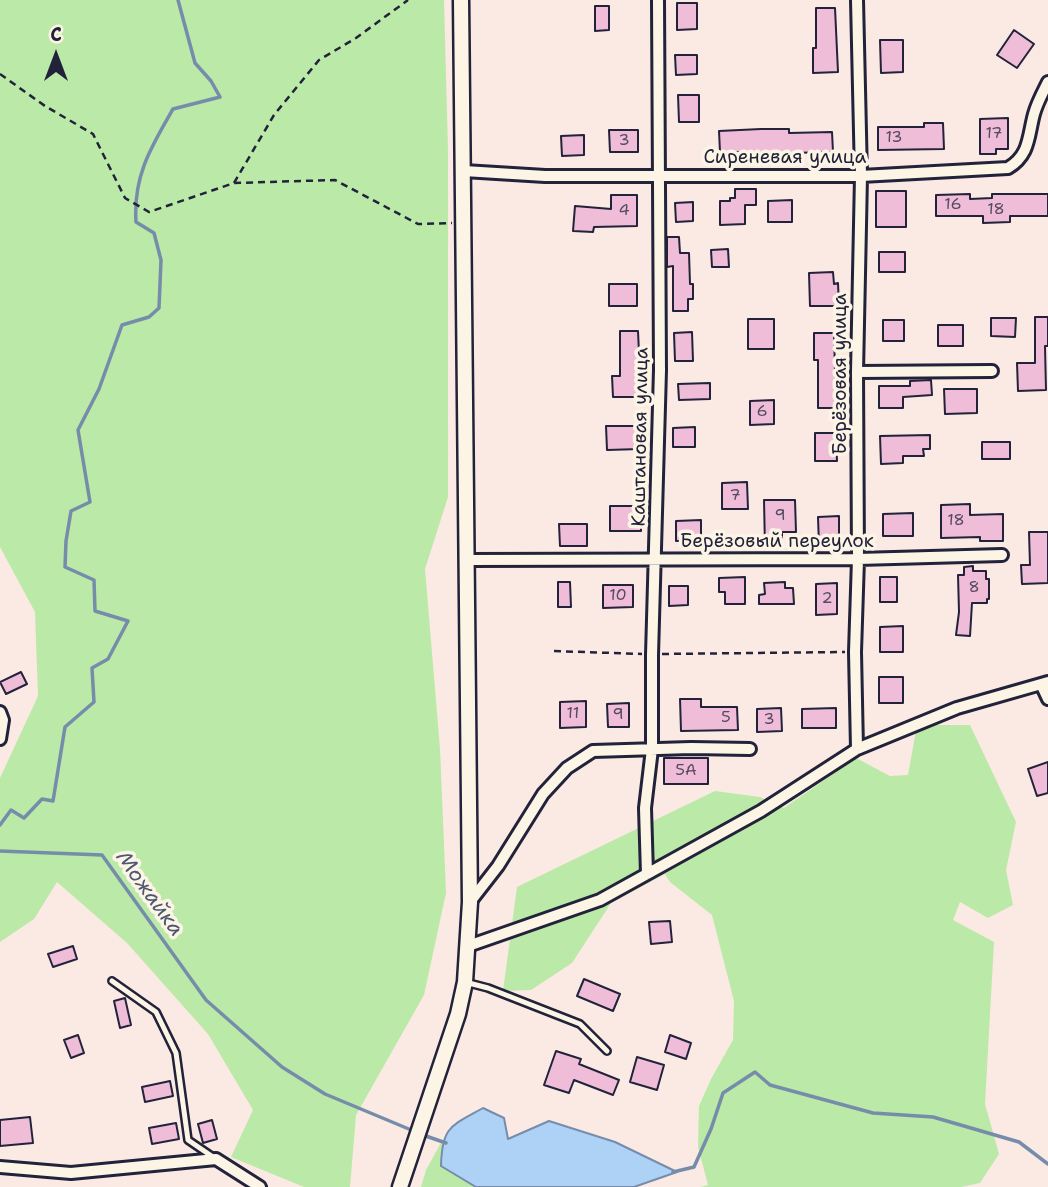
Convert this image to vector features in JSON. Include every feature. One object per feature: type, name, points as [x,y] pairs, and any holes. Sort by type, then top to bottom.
[{"type":"main road","points":[[400,1187],[458,1014],[465,982],[468,946],[468,560],[461,0]]},
{"type":"street","name":"Каштановая улица","points":[[647,874],[645,808],[652,749],[660,370],[657,0]]},
{"type":"street","name":"Берёзовая улица","points":[[857,0],[861,176],[855,652],[858,749]]},
{"type":"street","name":"Сиреневая улица","points":[[464,171],[545,176],[861,176],[1008,168],[1020,160],[1026,148],[1035,110],[1048,82]]},
{"type":"street","points":[[857,372],[992,371]]},
{"type":"street","name":"Берёзовый переулок","points":[[468,560],[858,559],[1002,555]]},
{"type":"street","points":[[468,946],[600,900],[761,811],[858,749],[957,708],[1045,683],[1048,699]]},
{"type":"street","points":[[0,712],[3,720],[0,740]]},
{"type":"street","points":[[470,902],[498,866],[543,793],[567,768],[593,751],[750,749]]},
{"type":"street","points":[[0,1167],[71,1173],[216,1159],[260,1187]]},
{"type":"lane","points":[[112,981],[156,1012],[176,1053],[188,1140],[216,1159]]},
{"type":"lane","points":[[465,982],[488,988],[580,1024],[607,1051]]},
{"type":"path","points":[[234,183],[274,115],[318,60],[356,38],[408,0]]},
{"type":"path","points":[[0,74],[45,106],[93,134],[125,198],[149,212],[234,183],[335,180],[418,224],[464,222]]},
{"type":"path","points":[[554,651],[652,655],[855,652]]},
{"type":"green space","points":[[0,0],[444,0],[448,151],[448,497],[425,569],[440,749],[446,893],[424,995],[356,1115],[350,1187],[304,1187],[231,1157],[253,1110],[208,1034],[127,943],[57,882],[34,919],[0,942],[0,778],[38,696],[35,612],[0,547]]},
{"type":"green space","points":[[917,725],[970,725],[1016,822],[1006,870],[1013,905],[988,918],[960,902],[953,920],[994,942],[985,1104],[999,1154],[980,1183],[961,1187],[701,1187],[708,1185],[698,1147],[699,1106],[733,1040],[734,1001],[712,915],[670,882],[665,874],[611,903],[572,963],[531,990],[503,991],[517,887],[715,791],[760,797],[784,808],[856,758],[890,776],[908,775]]},
{"type":"green space","points":[[442,1141],[442,1166],[476,1187],[421,1187],[426,1170]]},
{"type":"water","points":[[483,1108],[504,1118],[508,1139],[549,1121],[615,1142],[677,1172],[634,1187],[476,1187],[441,1166],[442,1153],[443,1143],[450,1129]]},
{"type":"building","points":[[677,3],[697,3],[697,29],[677,30]]},
{"type":"building","points":[[595,6],[609,6],[609,30],[595,31]]},
{"type":"building","points":[[816,8],[835,8],[838,72],[813,73]]},
{"type":"building","points":[[1014,30],[1034,44],[1017,68],[997,55]]},
{"type":"building","points":[[880,40],[903,40],[903,72],[881,73]]},
{"type":"building","points":[[675,55],[697,55],[697,74],[676,75]]},
{"type":"building","points":[[678,95],[699,95],[699,122],[679,122]]},
{"type":"building","points":[[1008,118],[1008,149],[996,149],[996,154],[980,154],[980,119]]},
{"type":"building","points":[[924,123],[943,123],[944,149],[878,150],[878,127],[924,127]]},
{"type":"building","points":[[789,129],[789,133],[832,132],[833,152],[761,157],[761,152],[720,152],[719,131]]},
{"type":"building","points":[[609,130],[638,130],[638,152],[610,152]]},
{"type":"building","points":[[584,135],[584,155],[562,156],[561,136]]},
{"type":"building","points":[[735,189],[756,189],[756,205],[745,205],[745,224],[720,225],[720,201],[735,198]]},
{"type":"building","points":[[876,191],[906,191],[906,227],[876,227]]},
{"type":"building","points":[[970,194],[970,199],[992,198],[992,194],[1048,194],[1048,216],[1010,216],[1010,222],[983,223],[983,216],[936,216],[936,195]]},
{"type":"building","points":[[611,195],[637,195],[637,226],[594,227],[593,232],[573,231],[575,206],[611,209]]},
{"type":"building","points":[[792,200],[792,222],[768,222],[768,201]]},
{"type":"building","points":[[693,202],[693,221],[676,222],[675,203]]},
{"type":"building","points":[[667,237],[679,237],[680,253],[689,253],[693,299],[688,299],[688,311],[673,311],[673,266],[667,267]]},
{"type":"building","points":[[728,249],[729,267],[712,267],[711,250]]},
{"type":"building","points":[[879,252],[905,252],[905,272],[879,272]]},
{"type":"building","points":[[833,272],[834,284],[838,283],[839,306],[810,306],[809,273]]},
{"type":"building","points":[[609,284],[637,284],[637,306],[609,306]]},
{"type":"building","points":[[1035,317],[1048,317],[1048,346],[1045,346],[1046,390],[1018,391],[1017,363],[1035,363]]},
{"type":"building","points":[[991,318],[1016,318],[1015,337],[991,336]]},
{"type":"building","points":[[748,319],[774,319],[774,349],[748,349]]},
{"type":"building","points":[[883,320],[904,320],[904,341],[883,341]]},
{"type":"building","points":[[938,325],[963,325],[963,346],[938,346]]},
{"type":"building","points":[[620,331],[638,331],[641,397],[613,397],[612,376],[620,376]]},
{"type":"building","points":[[692,332],[693,361],[675,361],[674,333]]},
{"type":"building","points":[[814,333],[834,333],[836,408],[818,408],[818,360],[814,360]]},
{"type":"building","points":[[931,380],[932,395],[903,397],[903,408],[879,408],[879,386],[910,386],[910,381]]},
{"type":"building","points":[[710,383],[710,399],[679,400],[678,384]]},
{"type":"building","points":[[944,389],[977,389],[977,413],[945,414]]},
{"type":"building","points":[[774,400],[774,424],[750,425],[750,401]]},
{"type":"building","points":[[606,426],[639,426],[640,449],[607,450]]},
{"type":"building","points":[[695,427],[695,447],[673,447],[673,428]]},
{"type":"building","points":[[815,433],[836,433],[837,461],[815,461]]},
{"type":"building","points":[[930,435],[930,449],[923,449],[924,456],[903,456],[903,463],[881,464],[880,436]]},
{"type":"building","points":[[982,442],[1010,442],[1010,459],[982,459]]},
{"type":"building","points":[[747,482],[748,509],[722,509],[722,483]]},
{"type":"building","points":[[764,500],[795,500],[796,532],[782,532],[782,548],[765,548]]},
{"type":"building","points":[[970,504],[970,515],[1003,514],[1003,541],[980,541],[980,537],[941,538],[941,505]]},
{"type":"building","points":[[610,506],[641,506],[641,531],[610,531]]},
{"type":"building","points":[[913,513],[913,536],[883,536],[883,514]]},
{"type":"building","points":[[839,516],[839,546],[819,546],[818,517]]},
{"type":"building","points":[[701,520],[701,540],[676,541],[676,521]]},
{"type":"building","points":[[559,524],[587,524],[587,546],[560,546]]},
{"type":"building","points":[[1029,532],[1048,532],[1048,583],[1022,584],[1021,565],[1030,565]]},
{"type":"building","points":[[973,566],[973,571],[986,571],[986,579],[989,579],[989,599],[987,603],[972,603],[970,636],[956,635],[959,612],[958,575],[964,575],[964,567]]},
{"type":"building","points":[[745,577],[745,604],[725,604],[725,592],[719,592],[719,578]]},
{"type":"building","points":[[880,577],[897,577],[897,602],[880,602]]},
{"type":"building","points":[[558,582],[570,582],[571,607],[558,607]]},
{"type":"building","points":[[785,582],[785,588],[793,588],[794,604],[759,604],[759,595],[765,594],[764,583]]},
{"type":"building","points":[[837,583],[837,614],[816,615],[816,584]]},
{"type":"building","points":[[603,585],[633,585],[633,607],[603,608]]},
{"type":"building","points":[[669,586],[688,586],[688,605],[669,606]]},
{"type":"building","points":[[903,626],[903,652],[880,652],[880,627]]},
{"type":"building","points":[[21,672],[27,684],[6,694],[0,682]]},
{"type":"building","points":[[879,677],[903,677],[903,703],[879,703]]},
{"type":"building","points":[[680,699],[701,699],[701,707],[737,707],[738,730],[681,731]]},
{"type":"building","points":[[586,701],[586,727],[560,728],[560,702]]},
{"type":"building","points":[[629,703],[629,727],[608,727],[607,704]]},
{"type":"building","points":[[781,708],[782,731],[757,732],[757,709]]},
{"type":"building","points":[[836,708],[836,728],[802,728],[802,709]]},
{"type":"building","points":[[664,758],[708,758],[708,784],[664,784]]},
{"type":"building","points":[[1048,762],[1048,793],[1037,796],[1028,769]]},
{"type":"building","points":[[670,921],[672,942],[651,944],[649,922]]},
{"type":"building","points":[[73,946],[77,959],[53,967],[48,954]]},
{"type":"building","points":[[584,979],[620,994],[613,1011],[577,996]]},
{"type":"building","points":[[125,998],[131,1025],[120,1028],[114,1001]]},
{"type":"building","points":[[78,1035],[84,1053],[71,1058],[64,1040]]},
{"type":"building","points":[[670,1035],[691,1043],[686,1059],[665,1052]]},
{"type":"building","points":[[556,1051],[581,1059],[579,1064],[619,1080],[613,1095],[574,1080],[569,1093],[544,1085]]},
{"type":"building","points":[[637,1057],[664,1065],[657,1090],[630,1082]]},
{"type":"building","points":[[170,1081],[173,1096],[145,1102],[142,1087]]},
{"type":"building","points":[[30,1117],[33,1143],[0,1146],[0,1120]]},
{"type":"building","points":[[212,1120],[217,1139],[203,1143],[198,1124]]},
{"type":"building","points":[[176,1123],[179,1139],[152,1144],[149,1128]]},
{"type":"waterway","points":[[0,825],[11,810],[24,818],[42,799],[53,801],[65,727],[94,702],[92,668],[108,659],[128,621],[95,611],[94,580],[65,567],[66,541],[71,511],[90,502],[78,430],[99,389],[122,325],[149,317],[159,308],[161,260],[154,233],[136,222],[137,190],[145,162],[173,109],[220,97],[211,81],[195,63],[178,0]]},
{"type":"waterway","name":"Можайка","points":[[0,851],[102,855],[206,1000],[282,1067],[325,1094],[416,1132]]},
{"type":"waterway","points":[[673,1172],[694,1167],[723,1093],[755,1072],[770,1085],[873,1113],[933,1117],[1019,1142],[1048,1164]]},
{"type":"waterway","points":[[423,1135],[446,1143]]}]
